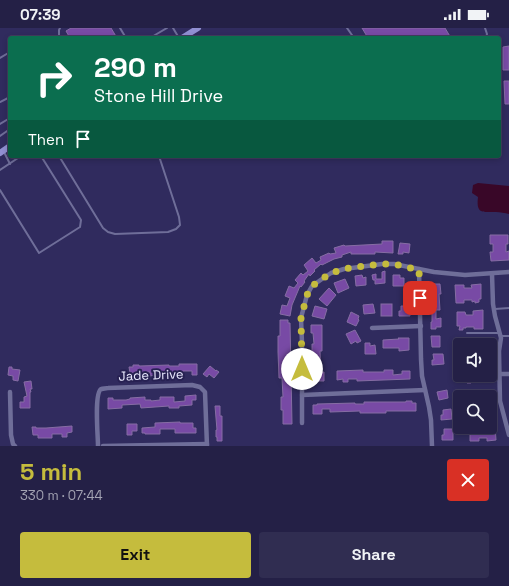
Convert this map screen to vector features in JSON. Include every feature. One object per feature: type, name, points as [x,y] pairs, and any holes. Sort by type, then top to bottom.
[{"type":"street","points":[[184,36],[195,29]]},
{"type":"street","points":[[302,422],[301,318],[307,295],[312,286],[331,273],[344,269],[382,264],[394,264],[419,270],[465,275],[509,272]]},
{"type":"street","points":[[419,270],[422,376],[431,420],[432,446]]},
{"type":"street","points":[[492,274],[493,304],[501,334],[500,401],[509,435]]},
{"type":"street","points":[[372,328],[421,326]]},
{"type":"street","points":[[500,374],[509,374]]},
{"type":"street","name":"Jade Drive","points":[[98,446],[97,401],[99,393],[102,389],[192,385],[200,387],[205,392],[207,445]]},
{"type":"street","points":[[302,395],[426,390]]},
{"type":"street","points":[[10,392],[11,436],[15,446]]},
{"type":"street","points":[[103,446],[207,445]]},
{"type":"lane","points":[[153,36],[167,28]]},
{"type":"lane","points":[[173,28],[179,36]]},
{"type":"lane","points":[[1,152],[10,164]]},
{"type":"lane","points":[[0,170],[18,158]]},
{"type":"lane","points":[[0,190],[39,253],[80,227],[81,220],[42,158]]},
{"type":"lane","points":[[60,158],[103,228],[108,232],[115,234],[168,232],[180,225],[160,158]]},
{"type":"lane","points":[[494,309],[509,308]]},
{"type":"lane","points":[[467,333],[501,334],[509,336]]},
{"type":"shaded area","points":[[478,183],[509,186],[509,214],[484,212],[479,209],[478,197],[472,193],[473,185]]},
{"type":"building","points":[[71,28],[111,28],[116,36],[69,36],[66,31]]},
{"type":"building","points":[[362,28],[445,28],[450,36],[367,36]]},
{"type":"building","points":[[509,46],[509,70],[503,70],[503,47]]},
{"type":"building","points":[[504,81],[509,81],[509,104],[505,104]]},
{"type":"building","points":[[490,235],[508,235],[506,252],[509,251],[509,260],[491,261],[490,252],[493,252],[493,244],[490,244]]},
{"type":"building","points":[[382,241],[393,241],[393,253],[375,252],[375,254],[351,254],[351,252],[322,265],[321,264],[310,276],[309,274],[304,281],[305,282],[301,287],[300,286],[292,305],[290,316],[280,314],[282,305],[287,306],[290,298],[285,296],[289,286],[294,288],[298,283],[295,280],[301,273],[303,275],[308,271],[304,265],[312,258],[316,263],[321,260],[320,257],[329,253],[336,253],[334,248],[344,245],[382,244]]},
{"type":"building","points":[[400,243],[410,244],[409,253],[403,252],[403,254],[398,254]]},
{"type":"building","points":[[385,271],[385,283],[375,284],[375,280],[373,280],[372,275],[376,274],[376,279],[382,279],[382,272]]},
{"type":"building","points":[[362,275],[363,278],[366,277],[366,285],[356,286],[355,276]]},
{"type":"building","points":[[393,275],[400,275],[400,278],[404,278],[404,286],[393,286]]},
{"type":"building","points":[[345,279],[349,288],[338,293],[334,283]]},
{"type":"building","points":[[431,284],[440,284],[440,310],[436,310],[436,319],[441,318],[441,327],[436,327],[436,329],[431,329]]},
{"type":"building","points":[[481,284],[481,299],[479,299],[479,302],[475,303],[475,301],[472,302],[472,300],[464,300],[464,303],[456,303],[455,285],[464,285],[464,288],[472,288],[471,285]]},
{"type":"building","points":[[329,288],[336,295],[327,306],[319,299]]},
{"type":"building","points":[[373,304],[375,313],[364,314],[363,305]]},
{"type":"building","points":[[381,304],[392,304],[392,316],[381,316]]},
{"type":"building","points":[[315,306],[327,309],[324,319],[312,316]]},
{"type":"building","points":[[401,306],[409,306],[410,316],[399,316]]},
{"type":"building","points":[[483,310],[483,329],[466,327],[463,328],[463,330],[459,330],[460,326],[457,326],[457,312],[465,312],[466,315],[473,315],[473,311]]},
{"type":"building","points":[[351,312],[359,316],[356,326],[347,322]]},
{"type":"building","points":[[280,320],[288,320],[288,323],[290,323],[292,424],[283,424],[283,410],[281,410],[281,397],[283,397],[282,378],[279,378],[278,352]]},
{"type":"building","points":[[311,325],[322,325],[322,351],[320,351],[321,372],[324,372],[324,381],[312,381],[312,344],[314,344],[313,333],[311,333]]},
{"type":"building","points":[[355,330],[361,341],[357,343],[356,341],[351,344],[346,334]]},
{"type":"building","points":[[431,336],[440,336],[440,347],[432,347]]},
{"type":"building","points":[[398,338],[409,338],[409,350],[399,351],[399,348],[383,348],[383,340],[399,339]]},
{"type":"building","points":[[365,343],[370,343],[370,346],[375,345],[376,354],[365,354]]},
{"type":"building","points":[[433,354],[443,354],[444,364],[432,365],[432,360],[434,360]]},
{"type":"building","points":[[179,364],[197,364],[197,375],[192,375],[192,371],[183,371],[177,372],[177,376],[164,376],[164,372],[155,372],[155,375],[150,376],[150,372],[140,373],[140,377],[135,377],[135,373],[130,373],[129,367],[133,367],[133,365],[179,366]]},
{"type":"building","points":[[210,366],[219,372],[214,378],[209,374],[207,377],[203,374]]},
{"type":"building","points":[[9,367],[20,370],[18,381],[13,380],[13,376],[8,375]]},
{"type":"building","points":[[363,370],[363,372],[384,372],[384,370],[393,370],[393,375],[402,374],[402,371],[410,371],[410,379],[357,381],[357,379],[348,379],[348,382],[343,382],[343,379],[337,380],[337,371]]},
{"type":"building","points":[[31,381],[32,389],[30,389],[30,408],[20,408],[20,402],[24,402],[24,397],[27,396],[24,382]]},
{"type":"building","points":[[447,390],[448,398],[439,400],[437,392]]},
{"type":"building","points":[[196,395],[196,400],[192,400],[192,405],[179,406],[179,408],[169,408],[169,406],[141,408],[140,404],[122,405],[122,408],[108,409],[108,398],[113,398],[113,400],[126,400],[130,398],[145,397],[145,400],[151,401],[160,400],[160,397],[174,397],[174,402],[185,401],[185,396]]},
{"type":"building","points":[[406,401],[416,403],[416,411],[360,413],[360,411],[330,412],[330,409],[322,409],[322,414],[313,414],[313,405],[317,404],[364,404],[364,402]]},
{"type":"building","points":[[215,406],[220,406],[220,416],[222,416],[222,441],[217,441],[216,437],[217,430]]},
{"type":"building","points":[[451,409],[452,419],[441,420],[443,410]]},
{"type":"building","points":[[155,423],[193,423],[193,428],[196,428],[196,433],[175,433],[175,429],[160,429],[160,434],[142,433],[142,428],[155,427]]},
{"type":"building","points":[[127,424],[137,424],[137,431],[132,431],[132,435],[127,435]]},
{"type":"building","points":[[72,426],[72,432],[67,433],[67,437],[62,437],[62,434],[52,434],[52,438],[38,438],[38,435],[33,435],[32,427],[46,428]]},
{"type":"building","points":[[444,429],[453,429],[453,440],[442,440],[442,435],[444,435]]},
{"type":"building","points":[[470,434],[496,434],[496,440],[487,441],[487,438],[479,438],[479,441],[470,441]]},
{"type":"route","points":[[302,369],[301,318],[303,307],[312,286],[331,273],[344,269],[382,264],[394,264],[419,270],[420,298]]}]
